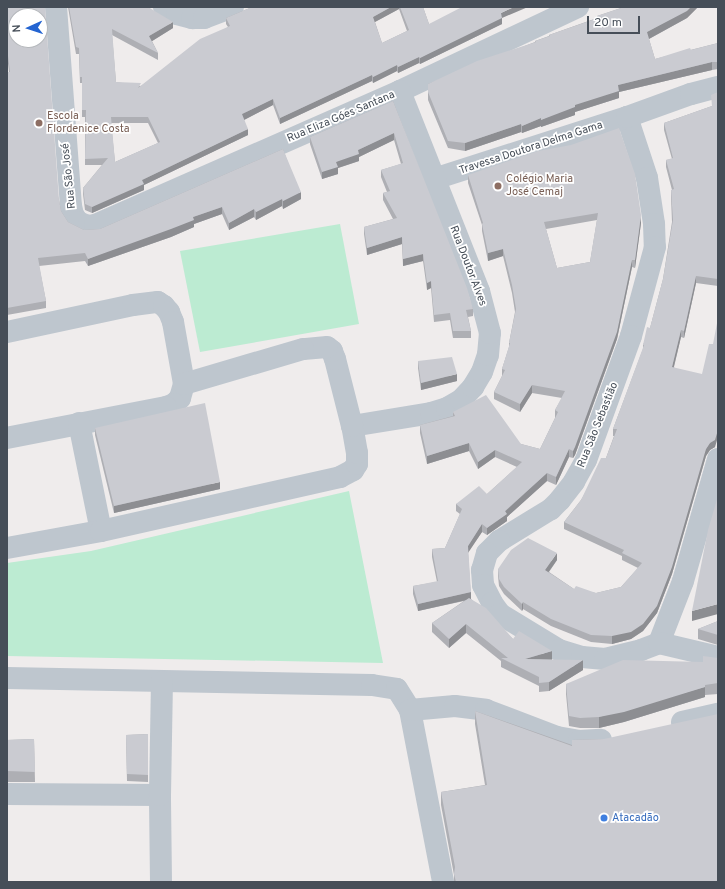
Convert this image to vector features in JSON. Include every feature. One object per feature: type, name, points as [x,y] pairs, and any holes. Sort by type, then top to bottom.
[{"type":"street","name":"Rua São José","points":[[56,7],[71,206],[75,219],[82,225],[88,226],[101,222]]},
{"type":"street","points":[[164,7],[177,14],[192,18],[204,18],[233,7]]},
{"type":"street","name":"Rua Eliza Góes Santana","points":[[101,222],[400,91],[578,7]]},
{"type":"street","name":"Travessa Doutora Delma Gama","points":[[434,179],[627,117],[691,94],[718,87]]},
{"type":"street","name":"Rua Doutor Alves","points":[[352,426],[431,413],[447,408],[461,400],[473,387],[482,372],[488,355],[490,333],[482,298],[400,91]]},
{"type":"street","name":"Rua São Sebastião","points":[[627,117],[647,178],[654,224],[655,247],[632,336],[586,460],[574,482],[551,509],[499,540],[486,552],[482,570],[483,585],[492,603],[500,614],[559,650],[582,657],[605,659],[641,650],[659,643]]},
{"type":"street","points":[[7,332],[148,302],[158,302],[169,312],[173,322],[184,384],[180,398],[174,404],[166,407],[7,438]]},
{"type":"street","points":[[7,548],[102,531],[347,475],[354,470],[357,464],[357,453],[352,426],[336,359],[332,351],[327,347],[303,349],[184,384]]},
{"type":"street","points":[[79,423],[102,531]]},
{"type":"street","points":[[718,458],[683,581],[659,643],[718,657]]},
{"type":"street","points":[[7,678],[372,685],[397,689],[410,710],[443,882]]},
{"type":"street","points":[[161,882],[160,795],[162,682]]},
{"type":"street","points":[[410,710],[456,706],[486,710],[558,737],[579,741],[601,740],[624,735]]},
{"type":"street","points":[[662,727],[718,714]]},
{"type":"street","points":[[7,794],[160,795]]},
{"type":"green space","points":[[340,224],[359,324],[200,352],[180,251]]},
{"type":"green space","points":[[349,491],[383,663],[7,656],[7,563],[91,551]]},
{"type":"building","points":[[7,7],[45,7],[8,8],[8,48],[48,48],[61,211],[68,222],[84,230],[100,229],[283,149],[301,192],[283,201],[282,199],[256,212],[254,209],[229,223],[222,207],[193,217],[194,220],[171,229],[88,259],[85,253],[38,258],[46,301],[7,308],[7,72],[10,72],[7,48]]},
{"type":"building","points":[[69,7],[148,7],[173,22],[149,36],[158,53],[112,29],[116,82],[141,83],[138,88],[200,39],[230,26],[226,18],[252,7],[391,7],[373,17],[382,43],[409,30],[400,7],[423,7],[429,24],[462,7],[514,7],[501,13],[502,18],[420,58],[419,57],[398,67],[397,65],[373,77],[372,75],[280,118],[273,99],[242,114],[248,129],[142,180],[144,184],[92,207],[85,204],[83,188],[108,158],[85,159],[86,110],[82,110],[82,77],[80,77],[79,48],[76,47]],"holes":[[[111,117],[148,117],[160,142],[115,162]]]},
{"type":"building","points":[[624,7],[691,7],[687,11],[647,32],[655,59],[690,48],[691,50],[718,43],[718,62],[712,62],[618,85],[619,91],[575,105],[575,107],[541,120],[541,118],[522,126],[521,124],[465,143],[448,141],[428,92],[428,84],[477,61],[536,42],[535,41],[550,36],[549,35],[598,18],[597,16]]},
{"type":"building","points":[[718,92],[718,279],[696,276],[684,331],[681,330],[672,367],[702,374],[709,344],[713,344],[718,318],[718,430],[715,440],[710,443],[706,449],[672,567],[657,606],[643,624],[631,632],[612,636],[591,635],[551,619],[523,602],[522,604],[504,587],[499,579],[498,569],[511,550],[528,538],[557,553],[545,570],[574,589],[576,586],[596,593],[621,587],[642,563],[622,553],[624,550],[564,522],[581,500],[601,458],[606,458],[617,429],[613,429],[644,345],[647,327],[650,328],[663,279],[673,220],[671,190],[674,189],[666,160],[673,158],[664,123],[712,106],[711,95]]},
{"type":"building","points":[[393,101],[467,288],[473,309],[466,310],[471,331],[453,331],[450,313],[434,315],[431,281],[427,283],[423,254],[403,259],[402,237],[367,248],[364,227],[397,218],[383,193],[390,191],[381,170],[403,163],[394,133],[358,150],[359,154],[336,162],[338,167],[322,172],[310,137]]},
{"type":"building","points":[[619,128],[635,174],[641,215],[635,260],[632,260],[617,332],[575,447],[573,451],[569,449],[556,477],[547,473],[505,511],[507,514],[487,528],[482,524],[468,546],[471,592],[418,604],[413,586],[438,581],[432,549],[445,548],[462,509],[456,504],[479,486],[487,494],[522,462],[495,450],[478,462],[469,443],[427,456],[420,425],[455,416],[453,412],[486,395],[521,444],[540,449],[558,412],[555,410],[565,391],[532,385],[520,404],[494,392],[505,370],[502,369],[510,343],[516,309],[503,249],[488,253],[483,223],[468,175],[538,151],[571,145]],"holes":[[[598,213],[590,262],[557,268],[544,222]]]},
{"type":"building","points":[[452,357],[457,374],[421,383],[418,361]]},
{"type":"building","points":[[205,403],[220,482],[114,506],[95,428]]},
{"type":"building","points":[[718,496],[718,604],[692,611],[708,530]]},
{"type":"building","points":[[469,598],[486,608],[513,639],[519,631],[552,651],[525,659],[583,660],[549,682],[539,683],[539,677],[501,658],[508,658],[466,624],[449,639],[432,623]]},
{"type":"building","points":[[718,621],[718,635],[698,629]]},
{"type":"building","points":[[703,656],[718,658],[718,683],[705,685],[705,687],[624,712],[599,717],[580,718],[569,716],[566,684],[623,660],[703,662]]},
{"type":"building","name":"Atacadão","points":[[475,711],[572,746],[572,740],[604,739],[718,714],[718,882],[456,882],[454,874],[455,867],[441,792],[487,785]]},
{"type":"building","points":[[148,734],[148,775],[127,774],[126,735]]},
{"type":"building","points":[[34,739],[35,772],[7,771],[7,740]]},
{"type":"place","name":"Escola Flordenice Costa","points":[[39,123]]},
{"type":"place","name":"Colégio Maria José Cemaj","points":[[498,186]]},
{"type":"place","name":"Atacadão","points":[[604,818]]}]
